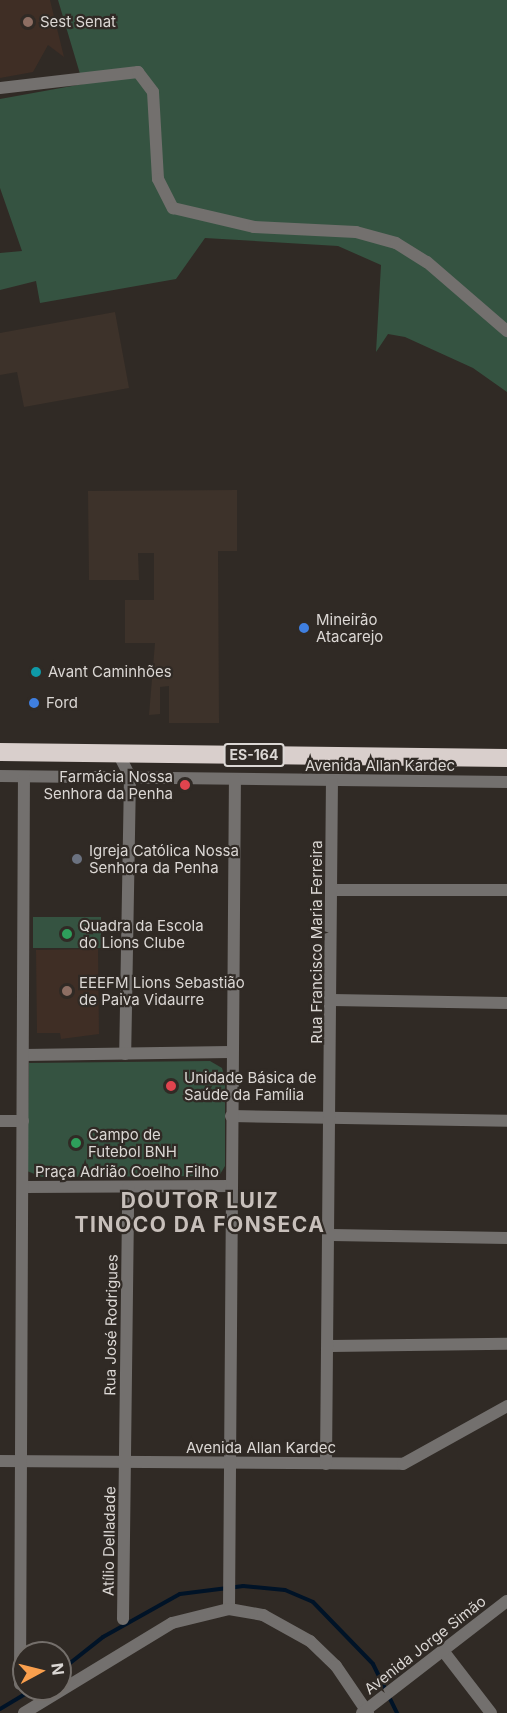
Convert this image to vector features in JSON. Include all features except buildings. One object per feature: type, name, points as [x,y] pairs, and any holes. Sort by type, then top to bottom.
[{"type":"highway","name":"ES-164","points":[[0,752],[507,758]]},
{"type":"street","points":[[0,88],[138,72],[153,92],[158,179],[173,207],[254,226],[356,232],[396,243],[427,262],[507,331]]},
{"type":"street","points":[[118,753],[130,777],[125,1054]]},
{"type":"street","name":"Avenida Allan Kardec","points":[[0,776],[507,782]]},
{"type":"street","points":[[20,1641],[24,777]]},
{"type":"street","points":[[229,1603],[230,1053],[235,780]]},
{"type":"street","name":"Rua Francisco Maria Ferreira","points":[[326,1464],[332,1235],[332,781]]},
{"type":"street","points":[[332,890],[507,890]]},
{"type":"street","points":[[332,1000],[507,1003]]},
{"type":"street","points":[[24,1055],[230,1053]]},
{"type":"street","points":[[231,1116],[507,1121]]},
{"type":"street","points":[[0,1121],[23,1121]]},
{"type":"street","name":"Praça Adrião Coelho Filho","points":[[24,1187],[231,1186]]},
{"type":"street","name":"Rua José Rodrigues","points":[[125,1463],[128,1187]]},
{"type":"street","points":[[332,1235],[507,1238]]},
{"type":"street","points":[[330,1346],[507,1344]]},
{"type":"street","name":"Avenida Allan Kardec","points":[[0,1461],[403,1464],[507,1406]]},
{"type":"street","name":"Atílio Delladade","points":[[123,1620],[125,1463]]},
{"type":"street","name":"Avenida Jorge Simão","points":[[365,1712],[507,1601]]},
{"type":"street","points":[[24,1713],[171,1623],[229,1603],[284,1623],[310,1641],[336,1666],[365,1712]]},
{"type":"street","points":[[444,1652],[491,1713]]},
{"type":"shaded area","name":"Sest Senat","points":[[0,0],[50,0],[64,57],[48,45],[33,72],[0,78]]},
{"type":"shaded area","points":[[115,312],[129,388],[24,407],[17,372],[0,375],[0,333]]},
{"type":"shaded area","points":[[237,490],[237,551],[218,551],[219,723],[169,723],[169,686],[160,687],[160,714],[149,715],[155,643],[125,643],[125,600],[154,600],[154,553],[138,553],[139,580],[89,580],[88,491]]},
{"type":"shaded area","name":"EEEFM Lions Sebastião de Paiva Vidaurre","points":[[98,949],[99,1034],[61,1039],[60,1033],[37,1033],[36,950]]},
{"type":"green space","points":[[58,0],[507,0],[507,392],[473,368],[405,337],[388,334],[376,352],[381,265],[338,246],[205,238],[176,279],[40,303],[36,281],[0,290],[0,253],[22,251],[0,188],[0,99],[83,84]]},
{"type":"green space","name":"Quadra da Escola do Lions Clube","points":[[33,917],[101,917],[101,948],[33,948]]},
{"type":"green space","points":[[210,1061],[222,1068],[225,1079],[225,1166],[219,1176],[42,1177],[27,1171],[29,1063]]},
{"type":"waterway","points":[[72,1662],[103,1637],[180,1594],[243,1586],[285,1590],[313,1602],[373,1664],[397,1713]]},
{"type":"waterway","points":[[0,1709],[13,1701]]},
{"type":"place","name":"Sest Senat","points":[[28,22]]},
{"type":"place","name":"Mineirão Atacarejo","points":[[304,628]]},
{"type":"place","name":"Avant Caminhões","points":[[36,672]]},
{"type":"place","name":"Ford","points":[[34,703]]},
{"type":"place","name":"Farmácia Nossa Senhora da Penha","points":[[185,785]]},
{"type":"place","name":"Igreja Católica Nossa Senhora da Penha","points":[[77,859]]},
{"type":"place","name":"Quadra da Escola do Lions Clube","points":[[67,934]]},
{"type":"place","name":"EEEFM Lions Sebastião de Paiva Vidaurre","points":[[67,991]]},
{"type":"place","name":"Unidade Básica de Saúde da Família","points":[[171,1086]]},
{"type":"place","name":"Campo de Futebol BNH","points":[[76,1143]]},
{"type":"district","name":"DOUTOR LUIZ TINOCO DA FONSECA","points":[[200,1213]]}]
